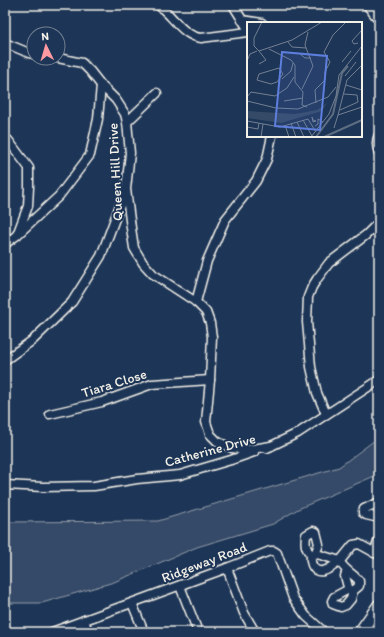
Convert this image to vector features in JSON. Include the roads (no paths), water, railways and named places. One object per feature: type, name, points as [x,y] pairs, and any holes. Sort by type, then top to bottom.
[{"type":"street","points":[[158,5],[175,22],[196,38],[247,31]]},
{"type":"street","points":[[234,5],[247,29]]},
{"type":"street","points":[[367,5],[379,19]]},
{"type":"street","points":[[242,20],[255,22]]},
{"type":"street","points":[[5,43],[26,51]]},
{"type":"street","name":"Queen Hill Drive","points":[[66,60],[82,63],[90,71],[116,100],[128,122],[130,153],[126,189],[130,228],[134,248],[143,264],[153,274],[196,302],[206,312],[210,323],[212,337],[206,422],[210,434],[218,442],[232,448],[246,450],[272,446]]},
{"type":"street","points":[[5,244],[17,235],[59,196],[90,155],[98,119],[101,85]]},
{"type":"street","points":[[128,122],[156,93]]},
{"type":"street","points":[[379,135],[376,142],[379,153]]},
{"type":"street","points":[[196,302],[207,261],[224,220],[256,181],[267,159],[272,137]]},
{"type":"street","points":[[5,140],[8,140],[29,168],[28,206],[17,235]]},
{"type":"street","points":[[5,360],[33,340],[72,302],[101,256],[126,189]]},
{"type":"street","points":[[326,414],[317,393],[311,367],[308,297],[317,279],[329,263],[366,235],[379,222]]},
{"type":"street","name":"Tiara Close","points":[[50,414],[102,402],[152,384],[210,380]]},
{"type":"street","name":"Catherine Drive","points":[[5,485],[43,487],[94,486],[137,479],[180,475],[272,446],[298,433],[379,380]]},
{"type":"street","points":[[379,502],[364,509],[363,511],[363,514],[379,518]]},
{"type":"street","points":[[346,570],[345,576],[350,591],[351,599],[346,605],[341,607],[333,604],[332,601],[334,598],[350,591],[359,586],[359,581],[346,570],[340,561],[314,554],[311,563],[313,567],[316,570],[323,571],[333,567],[340,561],[353,545],[356,544],[359,544],[377,554],[379,539]]},
{"type":"street","name":"Ridgeway Road","points":[[52,632],[180,586],[270,551],[274,551],[277,553],[294,598],[306,616],[324,632]]},
{"type":"street","points":[[226,568],[244,614],[255,632]]},
{"type":"street","points":[[180,586],[198,632]]},
{"type":"street","points":[[132,603],[144,632]]},
{"type":"street","points":[[360,632],[379,605]]},
{"type":"street","points":[[84,620],[88,632]]}]
